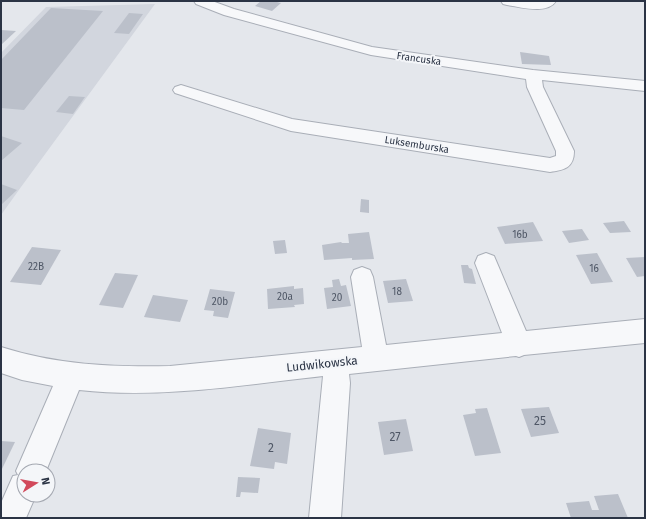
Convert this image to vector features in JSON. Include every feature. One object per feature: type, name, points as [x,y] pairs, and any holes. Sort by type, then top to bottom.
[{"type":"street","name":"Francuska","points":[[200,1],[228,12],[371,51],[533,75],[645,86]]},
{"type":"street","points":[[507,1],[539,5],[550,1]]},
{"type":"street","name":"Luksemburska","points":[[181,90],[291,125],[550,165],[560,164],[565,158],[565,151],[535,87],[533,75]]},
{"type":"street","points":[[486,263],[518,345]]},
{"type":"street","points":[[362,277],[376,358]]},
{"type":"street","name":"Ludwikowska","points":[[1,360],[71,377],[112,380],[170,379],[645,331]]},
{"type":"street","points":[[325,518],[337,383],[334,362]]},
{"type":"street","points":[[34,463],[71,377]]},
{"type":"street","points":[[10,518],[17,503]]},
{"type":"shaded area","points":[[155,4],[1,215],[1,53],[46,7]]},
{"type":"building","points":[[261,1],[281,3],[272,11],[255,6]]},
{"type":"building","points":[[51,8],[103,11],[24,110],[1,108],[1,60]]},
{"type":"building","points":[[129,13],[143,14],[129,34],[114,33]]},
{"type":"building","points":[[1,30],[16,31],[1,45]]},
{"type":"building","points":[[520,52],[549,56],[551,65],[522,64]]},
{"type":"building","points":[[69,96],[85,97],[73,114],[56,112]]},
{"type":"building","points":[[1,136],[22,143],[1,161]]},
{"type":"building","points":[[1,184],[17,190],[1,205]]},
{"type":"building","points":[[361,199],[369,200],[369,213],[360,212]]},
{"type":"building","points":[[624,221],[631,232],[610,233],[603,223]]},
{"type":"building","points":[[533,222],[543,241],[505,244],[497,227]]},
{"type":"building","points":[[582,229],[589,240],[569,243],[562,231]]},
{"type":"building","points":[[369,232],[374,259],[352,260],[352,258],[324,260],[322,245],[341,242],[349,243],[348,234]]},
{"type":"building","points":[[285,240],[287,253],[275,254],[273,241]]},
{"type":"building","points":[[32,247],[61,250],[41,285],[10,282]]},
{"type":"building","points":[[597,253],[613,282],[591,284],[576,255]]},
{"type":"building","points":[[645,257],[645,276],[637,277],[626,258]]},
{"type":"building","points":[[461,265],[468,265],[469,268],[472,269],[476,284],[464,283]]},
{"type":"building","points":[[115,273],[138,275],[123,308],[99,305]]},
{"type":"building","points":[[339,279],[341,286],[346,285],[351,306],[327,309],[324,288],[333,287],[332,280]]},
{"type":"building","points":[[406,279],[413,301],[388,303],[383,281]]},
{"type":"building","points":[[294,286],[294,289],[303,288],[304,304],[294,305],[295,307],[268,309],[267,289]]},
{"type":"building","points":[[210,289],[235,292],[228,318],[213,316],[214,311],[204,310]]},
{"type":"building","points":[[153,295],[188,300],[180,322],[144,317]]},
{"type":"building","points":[[549,407],[559,433],[531,437],[521,409]]},
{"type":"building","points":[[487,408],[501,453],[475,456],[463,415],[476,413],[475,409]]},
{"type":"building","points":[[406,419],[413,451],[384,455],[378,422]]},
{"type":"building","points":[[258,428],[291,433],[287,464],[275,462],[274,469],[250,466]]},
{"type":"building","points":[[1,441],[15,442],[1,471]]},
{"type":"building","points":[[238,477],[260,478],[258,493],[241,492],[240,497],[236,497]]},
{"type":"building","points":[[618,494],[628,518],[571,518],[566,503],[589,501],[592,510],[599,510],[594,496]]}]
